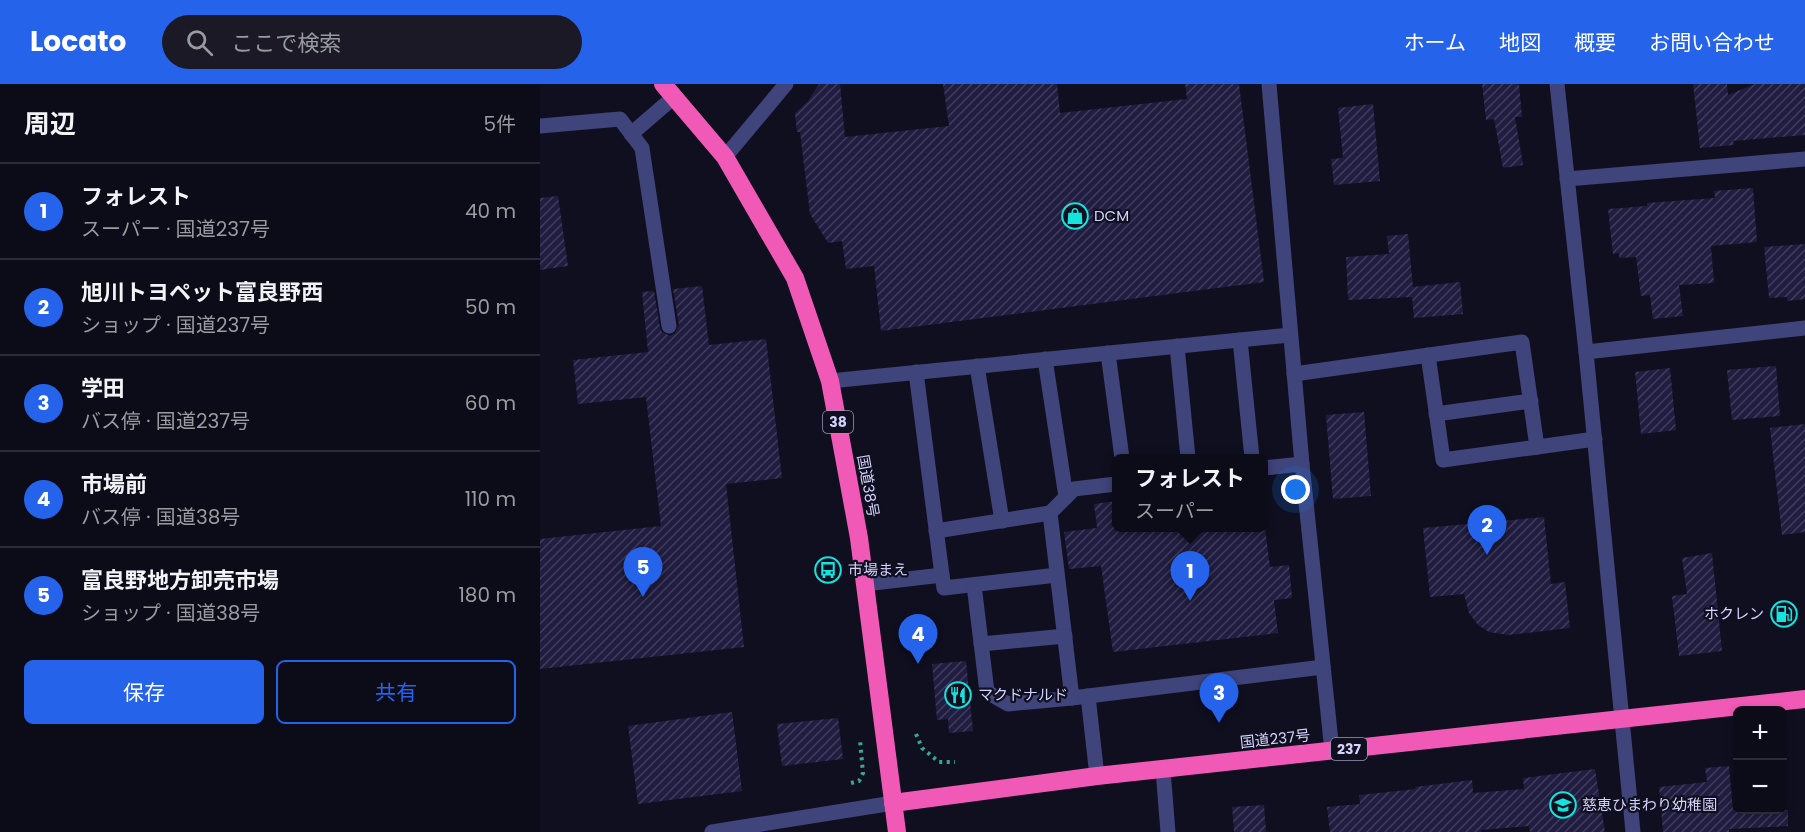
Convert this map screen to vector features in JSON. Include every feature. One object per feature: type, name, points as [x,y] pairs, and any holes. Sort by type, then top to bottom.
[{"type":"highway","name":"国道38号","points":[[669,91],[725,157],[795,278],[830,381],[859,538],[897,832]]},
{"type":"highway","name":"国道237号","points":[[893,803],[1097,776],[1805,699]]},
{"type":"street","points":[[725,157],[786,84]]},
{"type":"street","points":[[1269,84],[1302,464],[1332,752]]},
{"type":"street","points":[[1557,84],[1595,439],[1633,832]]},
{"type":"street","points":[[631,134],[669,91]]},
{"type":"street","points":[[540,126],[621,119],[642,148],[669,326]]},
{"type":"street","points":[[1567,179],[1805,159]]},
{"type":"street","points":[[1586,352],[1805,328]]},
{"type":"street","points":[[830,381],[1290,335]]},
{"type":"street","points":[[1240,340],[1251,454]]},
{"type":"street","points":[[1294,374],[1522,342],[1537,447]]},
{"type":"street","points":[[1177,346],[1188,454]]},
{"type":"street","points":[[1108,353],[1121,454]]},
{"type":"street","points":[[1428,355],[1443,460],[1595,439]]},
{"type":"street","points":[[1045,359],[1066,497]]},
{"type":"street","points":[[977,366],[1002,520]]},
{"type":"street","points":[[916,372],[944,588],[1057,575]]},
{"type":"street","points":[[1436,414],[1531,400]]},
{"type":"street","points":[[1268,467],[1302,464]]},
{"type":"street","points":[[936,531],[1050,513],[1074,489],[1112,484]]},
{"type":"street","points":[[1050,513],[1072,698]]},
{"type":"street","points":[[865,584],[942,575]]},
{"type":"street","points":[[974,585],[987,692],[1008,704],[1323,667]]},
{"type":"street","points":[[981,644],[1065,636]]},
{"type":"street","points":[[1088,696],[1097,776]]},
{"type":"street","points":[[1163,770],[1168,832]]},
{"type":"street","points":[[712,832],[893,803]]},
{"type":"path","points":[[916,734],[922,748],[939,762],[955,762]]},
{"type":"path","points":[[851,783],[859,781],[863,773],[860,740]]},
{"type":"building","points":[[819,84],[840,84],[845,137],[949,126],[943,84],[1057,84],[1060,113],[1187,99],[1185,84],[1239,84],[1264,282],[881,331],[874,266],[846,269],[842,241],[828,243],[810,214],[800,132],[797,132],[795,113],[808,101]]},
{"type":"building","points":[[1482,84],[1519,84],[1522,117],[1515,117],[1523,165],[1503,168],[1494,119],[1486,120]]},
{"type":"building","points":[[1693,84],[1727,84],[1728,95],[1755,84],[1805,84],[1805,135],[1733,141],[1734,145],[1700,148]]},
{"type":"building","points":[[1373,104],[1380,181],[1334,185],[1331,159],[1343,158],[1338,108]]},
{"type":"building","points":[[1753,188],[1757,242],[1711,246],[1714,283],[1679,285],[1683,316],[1653,319],[1650,295],[1641,296],[1636,257],[1619,258],[1619,253],[1613,254],[1608,209],[1647,206],[1647,203],[1715,198],[1714,191]]},
{"type":"building","points":[[558,196],[568,266],[540,270],[540,198]]},
{"type":"building","points":[[1408,234],[1413,287],[1460,282],[1463,314],[1414,318],[1412,297],[1348,300],[1346,257],[1389,254],[1387,236]]},
{"type":"building","points":[[1805,244],[1805,299],[1787,301],[1787,297],[1769,298],[1764,247]]},
{"type":"building","points":[[702,286],[709,345],[766,339],[782,478],[726,484],[744,647],[540,669],[540,539],[661,526],[646,397],[578,404],[573,360],[648,352],[642,292],[654,291],[660,328],[662,332],[670,336],[675,333],[679,325],[673,289]]},
{"type":"building","points":[[1776,366],[1780,416],[1732,420],[1727,370]]},
{"type":"building","points":[[1670,368],[1676,430],[1641,434],[1635,372]]},
{"type":"building","points":[[1364,412],[1371,496],[1333,499],[1326,415]]},
{"type":"building","points":[[1805,424],[1805,532],[1782,535],[1770,428]]},
{"type":"building","points":[[1112,502],[1112,532],[1266,532],[1270,567],[1289,565],[1292,598],[1274,600],[1278,633],[1113,652],[1101,566],[1069,569],[1064,532],[1097,528],[1094,504]]},
{"type":"building","points":[[1544,517],[1551,584],[1565,582],[1570,628],[1508,635],[1489,632],[1478,625],[1469,613],[1464,594],[1430,597],[1423,528]]},
{"type":"building","points":[[1712,553],[1722,651],[1679,656],[1672,596],[1687,594],[1682,558]]},
{"type":"building","points":[[966,661],[973,731],[949,733],[948,719],[937,720],[932,664]]},
{"type":"building","points":[[732,712],[742,791],[638,804],[628,726]]},
{"type":"building","points":[[838,718],[843,759],[782,766],[777,724]]},
{"type":"building","points":[[1729,766],[1733,814],[1787,814],[1788,810],[1788,826],[1729,829],[1729,832],[1663,832],[1659,787],[1707,782],[1705,768]]},
{"type":"building","points":[[1595,769],[1605,832],[1530,832],[1529,826],[1481,830],[1481,832],[1330,832],[1327,807],[1360,804],[1359,795],[1472,780],[1473,793],[1524,789],[1523,778]]},
{"type":"building","points":[[1264,805],[1266,832],[1234,832],[1232,807]]},
{"type":"place","name":"DCM","points":[[1075,216]]},
{"type":"place","name":"旭川トヨペット富良野西","points":[[1487,555]]},
{"type":"place","name":"市場まえ","points":[[828,570]]},
{"type":"place","name":"富良野地方卸売市場","points":[[643,597]]},
{"type":"place","name":"フォレスト","points":[[1190,601]]},
{"type":"place","name":"ホクレン","points":[[1784,614]]},
{"type":"place","name":"市場前","points":[[918,664]]},
{"type":"place","name":"マクドナルド","points":[[958,695]]},
{"type":"place","name":"学田","points":[[1219,723]]},
{"type":"place","name":"慈恵ひまわり幼稚園","points":[[1563,805]]}]
